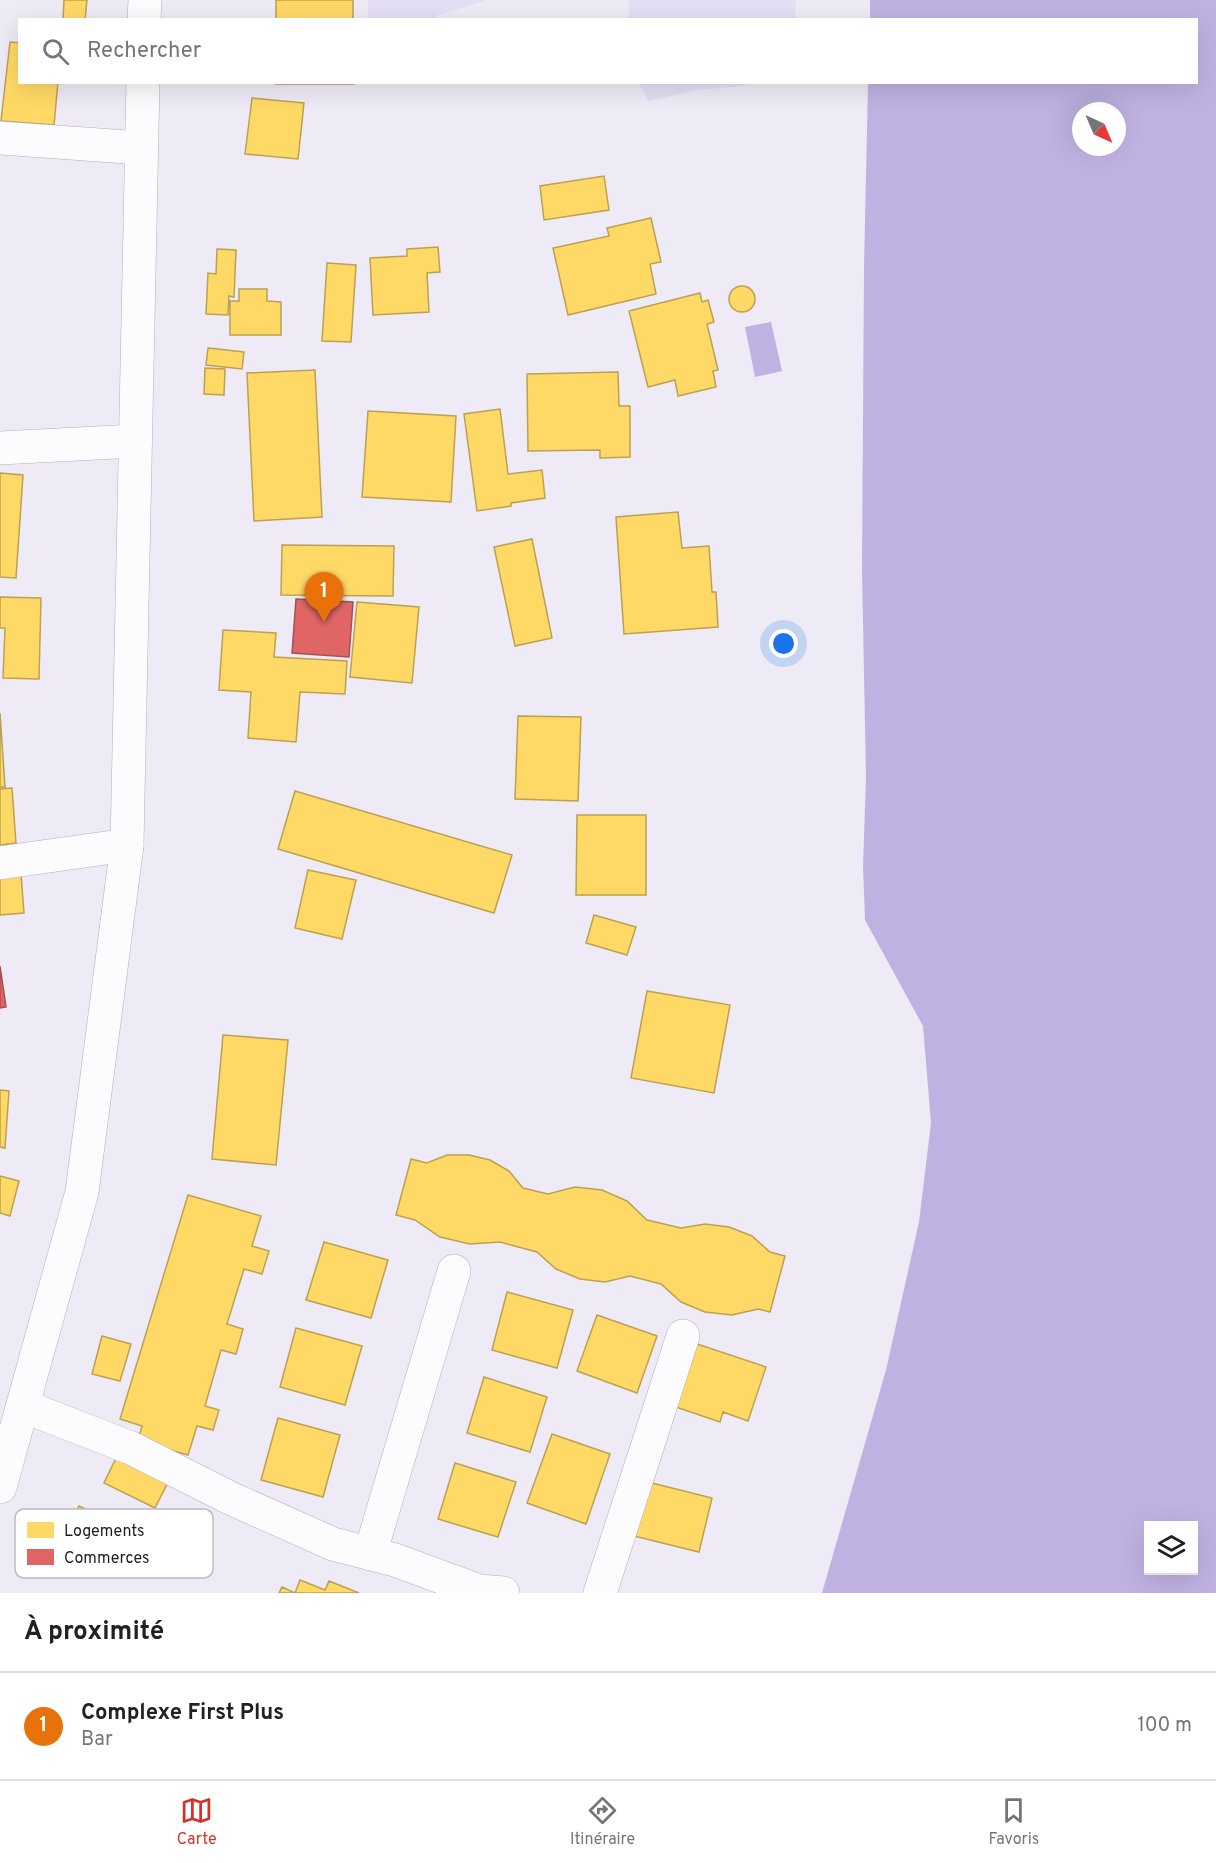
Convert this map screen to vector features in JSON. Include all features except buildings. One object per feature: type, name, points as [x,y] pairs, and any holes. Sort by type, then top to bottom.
[{"type":"street","points":[[144,18],[145,0]]},
{"type":"street","points":[[0,1487],[82,1192],[127,845],[142,84]]},
{"type":"street","points":[[0,138],[141,148]]},
{"type":"street","points":[[0,448],[135,441]]},
{"type":"street","points":[[0,864],[127,845]]},
{"type":"street","points":[[370,1554],[454,1271]]},
{"type":"street","points":[[600,1593],[683,1336]]},
{"type":"street","points":[[23,1406],[131,1448],[230,1498],[333,1544],[395,1560],[479,1591],[503,1593]]},
{"type":"shaded area","points":[[368,0],[487,0],[434,18],[368,18]]},
{"type":"shaded area","points":[[629,0],[796,0],[795,18],[629,18]]},
{"type":"shaded area","points":[[870,0],[1216,0],[1216,1593],[822,1593],[886,1370],[919,1222],[931,1123],[923,1026],[865,920],[863,867],[866,777],[862,569],[868,84],[1198,84],[1198,18],[870,18]]},
{"type":"shaded area","points":[[640,84],[747,84],[697,90],[648,101]]},
{"type":"shaded area","points":[[771,322],[782,371],[755,377],[745,327]]},
{"type":"place","name":"Complexe First Plus","points":[[324,622]]}]
